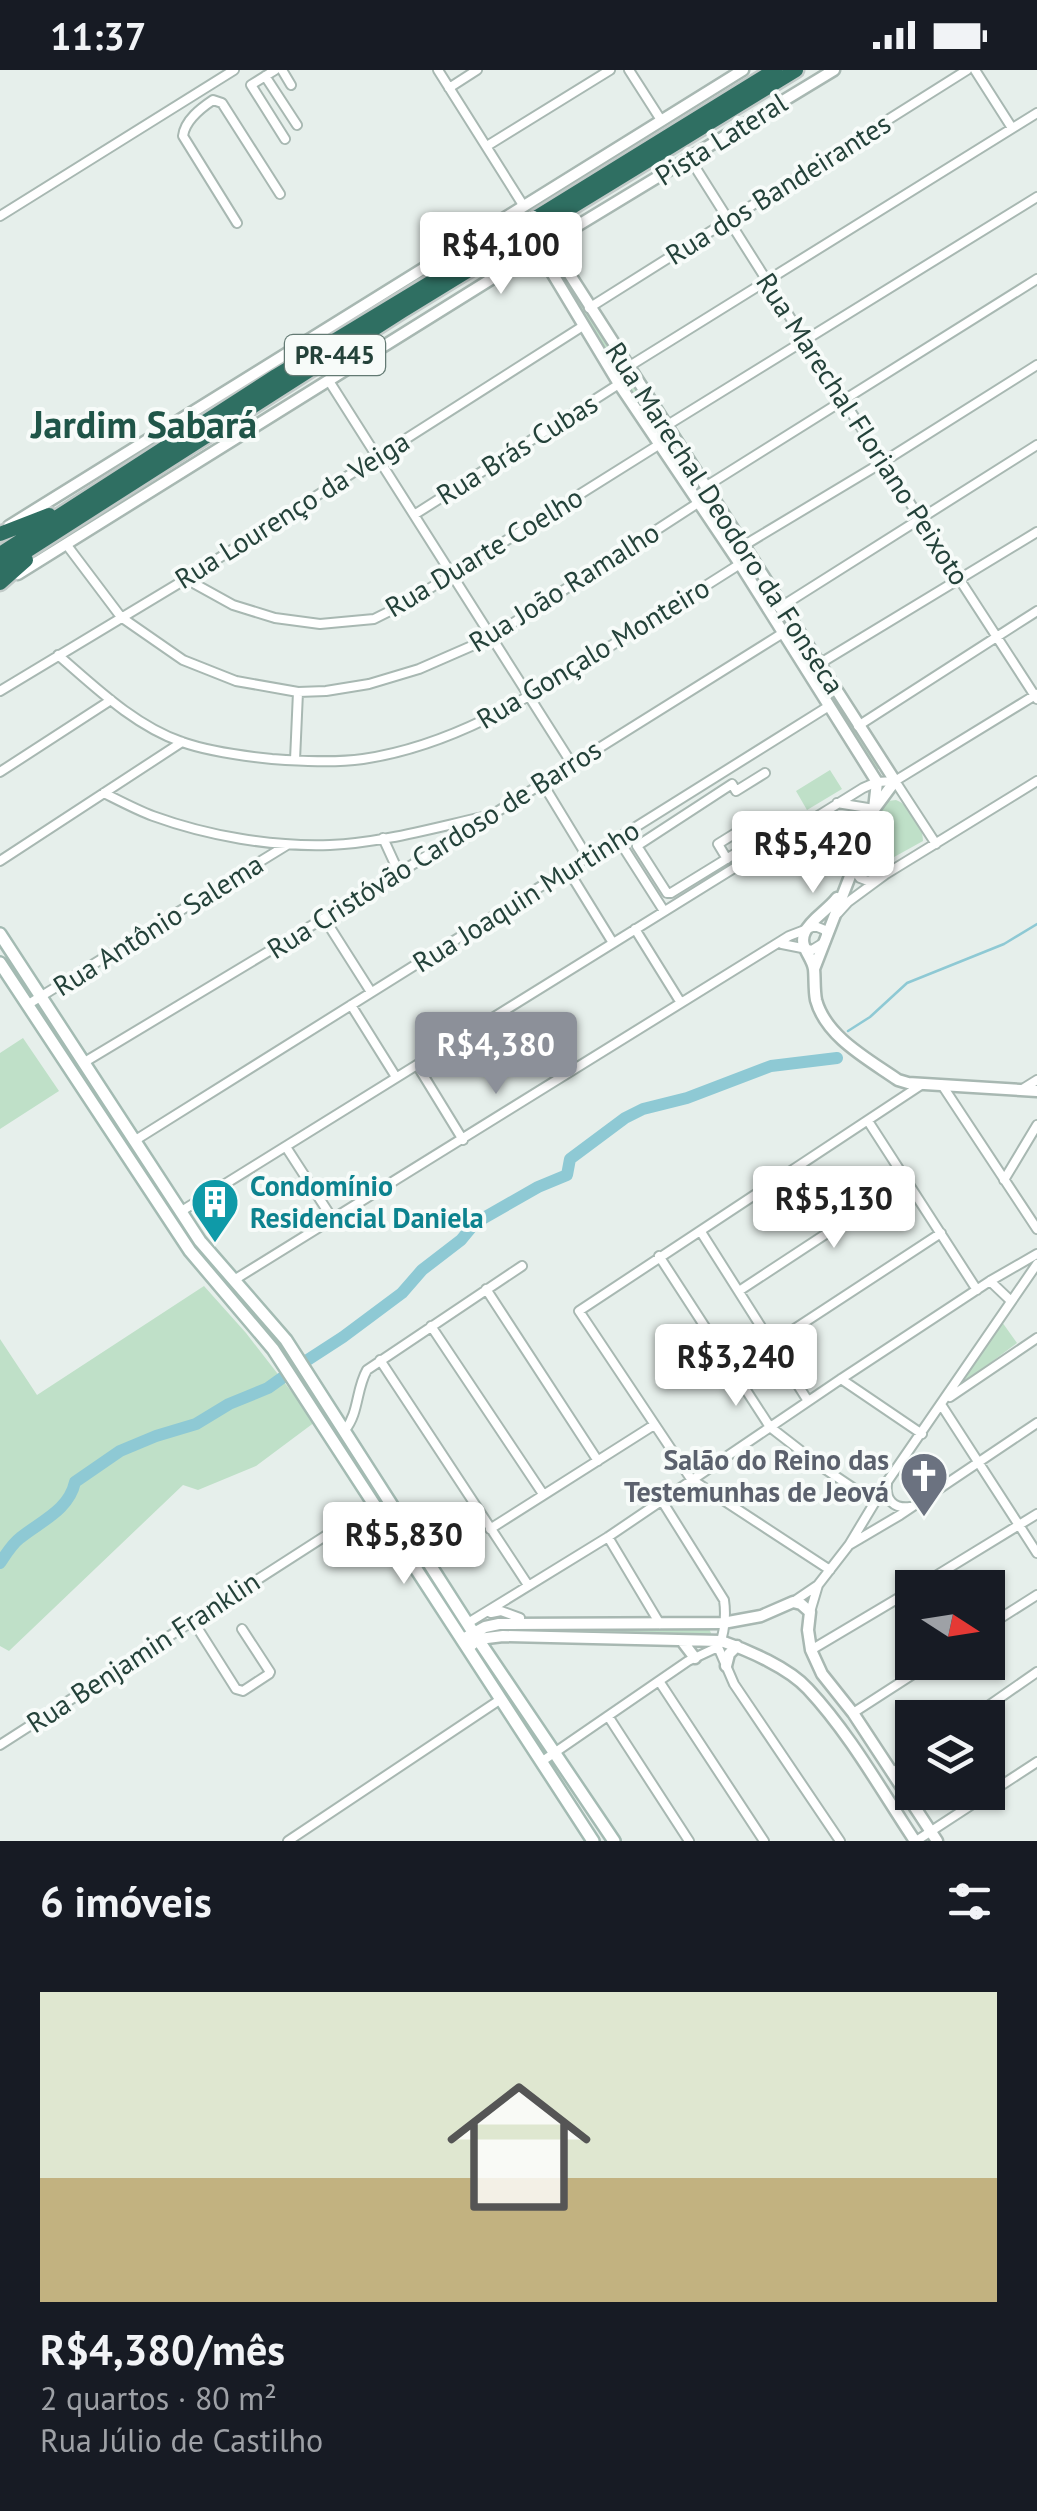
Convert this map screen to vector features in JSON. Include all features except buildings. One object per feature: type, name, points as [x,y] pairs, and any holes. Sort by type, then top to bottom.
[{"type":"highway","name":"PR-445","points":[[0,554],[276,376],[774,70]]},
{"type":"highway","name":"PR-445","points":[[0,568],[60,540],[402,312],[796,70]]},
{"type":"highway","points":[[0,533],[78,504]]},
{"type":"highway","points":[[0,584],[60,540]]},
{"type":"main road","points":[[0,934],[200,1241],[286,1340],[345,1430],[470,1636],[501,1699],[592,1841]]},
{"type":"main road","points":[[0,963],[190,1251],[274,1348],[374,1504],[556,1753],[614,1841]]},
{"type":"street","points":[[0,216],[234,70]]},
{"type":"street","points":[[252,70],[297,125]]},
{"type":"street","points":[[285,138],[251,85],[278,70],[292,84]]},
{"type":"street","points":[[438,70],[523,205],[536,247],[583,326],[877,782],[874,809],[814,969]]},
{"type":"street","points":[[449,88],[478,70]]},
{"type":"street","points":[[487,146],[610,70]]},
{"type":"street","points":[[628,70],[660,120]]},
{"type":"street","name":"Pista Lateral","points":[[0,533],[743,70]]},
{"type":"street","name":"Pista Lateral","points":[[60,540],[148,492],[536,247],[834,70]]},
{"type":"street","name":"Rua dos Bandeirantes","points":[[590,308],[967,70]]},
{"type":"street","points":[[975,70],[1012,128]]},
{"type":"street","points":[[236,223],[182,132],[200,109],[213,100],[219,100],[280,194]]},
{"type":"street","points":[[170,110],[187,124]]},
{"type":"street","points":[[628,367],[1037,112]]},
{"type":"street","name":"Rua Marechal Floriano Peixoto","points":[[690,158],[1036,696]]},
{"type":"street","points":[[660,444],[666,426],[1037,196]]},
{"type":"street","name":"Rua Marechal Deodoro da Fonseca","points":[[529,218],[548,241],[895,781]]},
{"type":"street","points":[[705,487],[1037,279]]},
{"type":"street","name":"Rua Lourenço da Veiga","points":[[0,691],[186,579],[583,326]]},
{"type":"street","points":[[743,546],[1037,365]]},
{"type":"street","points":[[329,381],[572,764]]},
{"type":"street","name":"Rua Brás Cubas","points":[[414,514],[620,384]]},
{"type":"street","name":"Rua Duarte Coelho","points":[[186,579],[233,606],[275,618],[320,624],[374,618],[408,602],[660,444]]},
{"type":"street","points":[[771,614],[1037,445]]},
{"type":"street","name":"Rua João Ramalho","points":[[60,540],[121,617],[183,660],[236,681],[298,692],[326,691],[369,684],[418,669],[490,638],[698,503]]},
{"type":"street","points":[[818,664],[1037,532]]},
{"type":"street","name":"Rua Gonçalo Monteiro","points":[[58,655],[111,700],[182,742],[249,757],[361,760],[470,728],[528,697],[740,564]]},
{"type":"street","points":[[858,726],[1037,611]]},
{"type":"street","name":"Rua Cristóvão Cardoso de Barros","points":[[83,1064],[399,873],[783,632]]},
{"type":"street","points":[[295,760],[298,692]]},
{"type":"street","points":[[874,809],[895,781],[1036,696]]},
{"type":"street","points":[[0,772],[111,700]]},
{"type":"street","name":"Rua Joaquin Murtinho","points":[[121,1148],[829,706]]},
{"type":"street","points":[[0,861],[182,742]]},
{"type":"street","points":[[754,842],[671,893],[663,890],[638,850],[638,844],[732,784],[736,791],[765,773]]},
{"type":"street","points":[[180,1212],[838,803],[877,782],[895,781]]},
{"type":"street","points":[[895,781],[936,844]]},
{"type":"street","points":[[853,869],[860,878],[876,880],[1037,781]]},
{"type":"street","points":[[542,784],[588,858]]},
{"type":"street","points":[[104,793],[152,816],[198,830],[290,844],[384,838],[492,815]]},
{"type":"street","points":[[838,803],[874,809]]},
{"type":"street","points":[[727,859],[718,844],[747,826]]},
{"type":"street","points":[[384,838],[399,873]]},
{"type":"street","points":[[618,839],[664,911]]},
{"type":"street","name":"Rua Antônio Salema","points":[[27,1005],[290,844]]},
{"type":"street","points":[[639,872],[648,867]]},
{"type":"street","points":[[568,870],[613,943]]},
{"type":"street","points":[[835,916],[886,874]]},
{"type":"street","points":[[222,1289],[680,1002],[808,928],[846,887]]},
{"type":"street","points":[[324,918],[371,992]]},
{"type":"street","points":[[808,928],[820,927],[826,939]]},
{"type":"street","points":[[808,928],[805,948],[814,969],[816,998],[829,1026],[898,1080],[921,1085],[1037,1091]]},
{"type":"street","points":[[635,929],[680,1002]]},
{"type":"street","points":[[778,944],[817,948],[826,939]]},
{"type":"street","points":[[351,1005],[396,1078]]},
{"type":"street","points":[[417,1065],[463,1140]]},
{"type":"street","points":[[1020,1090],[1037,1080]]},
{"type":"street","points":[[830,1570],[691,1479],[579,1311],[921,1085]]},
{"type":"street","points":[[942,1085],[1037,1229]]},
{"type":"street","points":[[868,1122],[977,1290]]},
{"type":"street","points":[[1004,1180],[1037,1125]]},
{"type":"street","points":[[286,1147],[332,1218]]},
{"type":"street","points":[[739,1291],[908,1180]]},
{"type":"street","points":[[701,1232],[808,1401]]},
{"type":"street","points":[[773,1344],[941,1233]]},
{"type":"street","points":[[470,1636],[485,1615],[514,1594],[608,1537],[841,1379],[1037,1254]]},
{"type":"street","points":[[659,1256],[770,1427],[874,1502]]},
{"type":"street","points":[[470,1636],[523,1620],[723,1623],[761,1616],[793,1602],[818,1585],[849,1545],[887,1482],[1037,1264]]},
{"type":"street","points":[[345,1430],[352,1422],[367,1370],[522,1266]]},
{"type":"street","points":[[990,1282],[1011,1301]]},
{"type":"street","points":[[486,1289],[598,1461]]},
{"type":"street","points":[[431,1326],[543,1494]]},
{"type":"street","points":[[944,1403],[1037,1338]]},
{"type":"street","points":[[380,1360],[528,1585]]},
{"type":"street","points":[[841,1379],[922,1434]]},
{"type":"street","points":[[944,1403],[1037,1553]]},
{"type":"street","points":[[849,1545],[1037,1422]]},
{"type":"street","points":[[490,1529],[654,1425]]},
{"type":"street","points":[[887,1482],[886,1493],[893,1504],[910,1507]]},
{"type":"street","name":"Rua Benjamin Franklin","points":[[0,1745],[387,1496]]},
{"type":"street","points":[[662,1500],[724,1600],[726,1610],[719,1644],[734,1684],[840,1841]]},
{"type":"street","points":[[944,1570],[1037,1514]]},
{"type":"street","points":[[608,1537],[660,1624]]},
{"type":"street","points":[[818,1585],[808,1630],[811,1650],[822,1674],[853,1713],[934,1836]]},
{"type":"street","points":[[514,1594],[514,1608],[523,1620]]},
{"type":"street","points":[[1005,1615],[1037,1594]]},
{"type":"street","points":[[811,1650],[895,1599]]},
{"type":"street","points":[[793,1602],[810,1612]]},
{"type":"street","points":[[485,1615],[501,1611],[523,1620]]},
{"type":"street","points":[[193,1620],[236,1689],[242,1691],[270,1672],[242,1628]]},
{"type":"street","points":[[470,1636],[682,1640],[737,1646],[807,1687],[916,1841],[934,1836],[1037,1762]]},
{"type":"street","points":[[682,1640],[695,1658]]},
{"type":"street","points":[[541,1762],[719,1644]]},
{"type":"street","points":[[726,1666],[737,1646]]},
{"type":"street","points":[[997,1700],[1037,1672]]},
{"type":"street","points":[[807,1687],[822,1674]]},
{"type":"street","points":[[853,1713],[904,1680]]},
{"type":"street","points":[[659,1682],[764,1841]]},
{"type":"street","points":[[288,1841],[501,1699]]},
{"type":"street","points":[[608,1716],[689,1841]]},
{"type":"green space","points":[[546,251],[662,429],[660,434],[542,256]]},
{"type":"green space","points":[[670,446],[775,602],[774,606],[668,450]]},
{"type":"green space","points":[[781,615],[881,766],[879,769],[875,769],[779,620]]},
{"type":"green space","points":[[830,770],[842,789],[807,810],[796,791]]},
{"type":"green space","points":[[896,800],[915,817],[923,841],[876,867],[865,868],[861,861],[882,806]]},
{"type":"green space","points":[[23,1038],[59,1091],[0,1129],[0,1053]]},
{"type":"green space","points":[[204,1286],[315,1422],[256,1466],[198,1490],[183,1485],[9,1651],[0,1646],[0,1339],[37,1395]]},
{"type":"green space","points":[[1002,1322],[1017,1343],[958,1387]]},
{"type":"green space","points":[[510,1627],[709,1629],[711,1633],[709,1636],[510,1632]]},
{"type":"waterway","points":[[848,1031],[870,1017],[907,983],[1004,944],[1037,924]]},
{"type":"waterway","points":[[306,1361],[402,1293],[475,1223],[567,1175],[570,1159],[625,1118],[771,1066],[837,1058]]},
{"type":"waterway","points":[[0,1563],[17,1540],[60,1508],[75,1482],[120,1451],[196,1424],[282,1378]]},
{"type":"place","name":"Condomínio Residencial Daniela","points":[[215,1244]]},
{"type":"place","name":"Salão do Reino das Testemunhas de Jeová","points":[[924,1518]]},
{"type":"district","name":"Jardim Sabará","points":[[144,425]]}]
